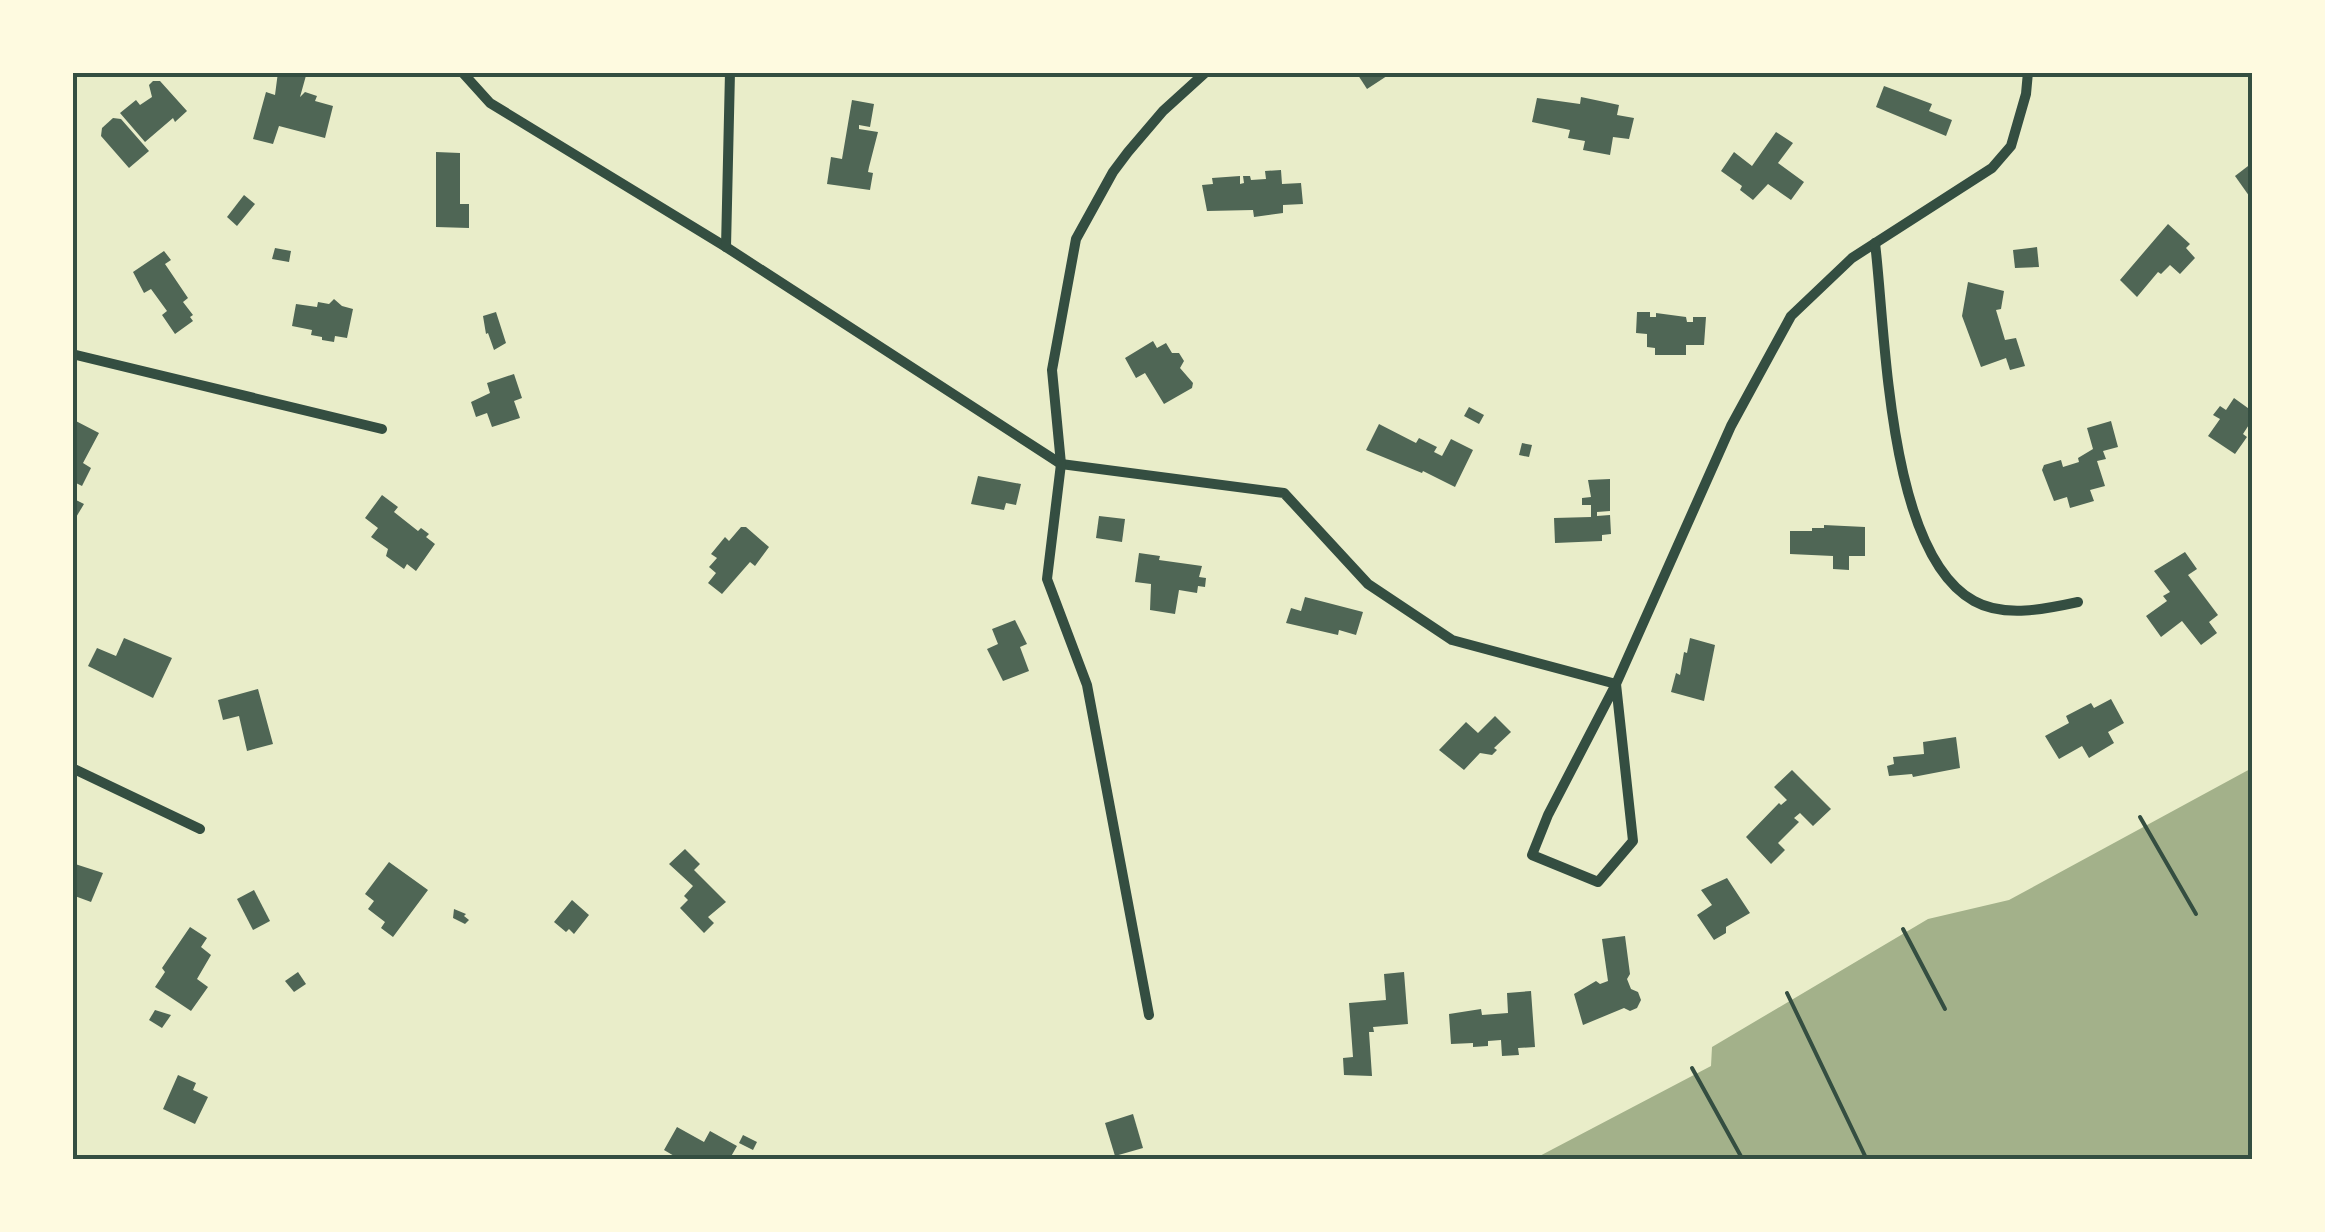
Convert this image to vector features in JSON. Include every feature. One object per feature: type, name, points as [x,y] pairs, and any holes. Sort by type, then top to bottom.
[{"type":"street","points":[[462,72],[490,103],[726,247],[1061,464],[1284,493],[1368,584],[1452,640],[1616,684]]},
{"type":"street","points":[[726,247],[730,72]]},
{"type":"street","points":[[1149,1015],[1087,685],[1047,579],[1061,464],[1052,370],[1076,239],[1128,152],[1163,111],[1206,72]]},
{"type":"street","points":[[1616,684],[1633,841],[1598,882],[1532,855],[1548,815],[1616,684],[1731,426],[1791,316],[1852,258],[1992,168],[2011,146],[2028,72]]},
{"type":"street","points":[[1876,244],[1894,436],[1906,486],[1936,560],[1952,586],[1976,603],[2007,610],[2048,609],[2078,602]]},
{"type":"street","points":[[72,354],[382,429]]},
{"type":"street","points":[[72,768],[200,829]]},
{"type":"path","points":[[2140,817],[2196,914]]},
{"type":"path","points":[[1903,929],[1945,1008]]},
{"type":"path","points":[[1786,993],[1868,1160]]},
{"type":"path","points":[[1692,1068],[1742,1160]]},
{"type":"shaded area","points":[[2252,768],[2252,1159],[1532,1160],[1711,1066],[1712,1047],[1928,919],[2009,900]]},
{"type":"building","points":[[278,72],[307,72],[300,97],[305,92],[317,96],[315,101],[333,106],[325,138],[279,126],[273,144],[253,139],[266,92],[275,95]]},
{"type":"building","points":[[1356,72],[1393,72],[1367,89]]},
{"type":"building","points":[[160,81],[187,111],[145,142],[120,113],[136,100],[140,105],[152,97],[149,85]]},
{"type":"building","points":[[1884,86],[1932,104],[1929,111],[1952,120],[1946,136],[1876,107]]},
{"type":"building","points":[[1581,97],[1619,105],[1617,115],[1634,118],[1629,139],[1613,137],[1610,155],[1583,150],[1585,141],[1568,138],[1570,130],[1532,122],[1537,98],[1580,104]]},
{"type":"building","points":[[852,100],[874,104],[870,127],[859,125],[859,129],[878,132],[868,172],[873,173],[870,190],[827,184],[831,157],[842,159]]},
{"type":"building","points":[[113,118],[121,119],[149,151],[129,168],[101,136],[102,128]]},
{"type":"building","points":[[1776,132],[1793,143],[1778,163],[1804,182],[1791,200],[1768,184],[1753,200],[1721,171],[1734,152],[1752,166]]},
{"type":"building","points":[[436,152],[460,153],[460,204],[469,204],[469,228],[436,227]]},
{"type":"building","points":[[2252,163],[2252,200],[2235,176]]},
{"type":"building","points":[[1281,170],[1282,184],[1301,183],[1303,204],[1283,205],[1283,213],[1254,217],[1253,210],[1207,211],[1202,185],[1213,184],[1212,178],[1240,176],[1240,184],[1244,183],[1243,176],[1266,179],[1265,171]]},
{"type":"building","points":[[244,195],[255,204],[237,226],[227,217]]},
{"type":"building","points":[[2168,224],[2190,244],[2186,248],[2195,258],[2180,274],[2170,265],[2161,274],[2158,272],[2137,297],[2120,280]]},
{"type":"building","points":[[2037,247],[2039,267],[2015,268],[2013,250]]},
{"type":"building","points":[[275,248],[291,251],[289,262],[272,259]]},
{"type":"building","points":[[164,251],[171,260],[165,264],[188,298],[183,302],[193,315],[193,321],[175,334],[162,315],[167,311],[151,289],[144,293],[133,272]]},
{"type":"building","points":[[1968,282],[2004,291],[2001,309],[1996,310],[2005,340],[2016,338],[2025,366],[2010,370],[2006,358],[1981,367],[1962,316]]},
{"type":"building","points":[[334,299],[353,309],[347,338],[322,340],[311,335],[312,330],[292,326],[296,304],[317,307],[318,302],[329,304]]},
{"type":"building","points":[[496,312],[506,343],[494,350],[483,316]]},
{"type":"building","points":[[1637,312],[1650,312],[1650,317],[1656,317],[1656,313],[1686,317],[1687,322],[1693,322],[1693,317],[1706,317],[1704,345],[1686,345],[1686,355],[1655,355],[1655,348],[1647,347],[1647,334],[1636,333]]},
{"type":"building","points":[[1153,341],[1157,348],[1166,343],[1172,353],[1179,353],[1184,361],[1180,368],[1193,383],[1192,388],[1164,404],[1145,373],[1136,378],[1125,358]]},
{"type":"building","points":[[514,374],[522,398],[514,401],[520,418],[492,427],[487,413],[476,417],[471,402],[490,393],[487,383]]},
{"type":"building","points":[[2234,398],[2252,411],[2252,420],[2243,434],[2247,437],[2235,454],[2208,436],[2220,419],[2213,415],[2220,406],[2226,410]]},
{"type":"building","points":[[1469,407],[1484,415],[1479,424],[1464,416]]},
{"type":"building","points":[[72,419],[99,433],[83,463],[91,468],[82,486],[72,481]]},
{"type":"building","points":[[2111,421],[2118,447],[2103,451],[2106,459],[2097,461],[2105,486],[2090,490],[2094,501],[2070,508],[2067,497],[2054,501],[2042,470],[2044,465],[2061,460],[2063,467],[2079,462],[2078,458],[2093,449],[2087,428]]},
{"type":"building","points":[[1379,424],[1416,443],[1419,438],[1437,447],[1434,452],[1442,456],[1451,439],[1473,450],[1455,487],[1366,450]]},
{"type":"building","points":[[1522,443],[1532,445],[1529,457],[1519,455]]},
{"type":"building","points":[[978,476],[1021,484],[1016,505],[1006,503],[1004,510],[971,504]]},
{"type":"building","points":[[1610,479],[1610,511],[1597,512],[1597,516],[1610,515],[1611,534],[1602,535],[1602,541],[1555,543],[1554,518],[1591,517],[1591,505],[1582,505],[1582,498],[1591,497],[1588,480]]},
{"type":"building","points":[[382,495],[398,507],[394,512],[418,531],[421,528],[429,534],[426,537],[435,544],[416,571],[407,564],[404,569],[386,556],[388,549],[371,537],[378,528],[365,518]]},
{"type":"building","points":[[72,498],[84,504],[75,519],[72,517]]},
{"type":"building","points":[[1099,516],[1125,519],[1122,542],[1096,538]]},
{"type":"building","points":[[1824,525],[1865,527],[1865,556],[1849,556],[1849,570],[1833,569],[1833,556],[1790,554],[1790,531],[1812,531]]},
{"type":"building","points":[[741,527],[769,547],[755,566],[750,562],[722,594],[708,583],[716,573],[709,567],[717,558],[711,554],[725,537],[729,541]]},
{"type":"building","points":[[2185,552],[2197,569],[2188,575],[2218,615],[2209,622],[2217,633],[2201,645],[2182,621],[2161,637],[2146,616],[2167,601],[2163,596],[2170,592],[2154,571]]},
{"type":"building","points":[[1139,553],[1202,566],[1199,577],[1206,578],[1205,587],[1198,586],[1197,593],[1179,590],[1175,614],[1150,610],[1151,584],[1135,582]]},
{"type":"building","points":[[1305,597],[1363,612],[1356,635],[1339,630],[1338,635],[1286,623],[1291,608],[1301,611]]},
{"type":"building","points":[[1015,620],[1027,644],[1020,647],[1029,671],[1003,681],[987,649],[998,644],[992,629]]},
{"type":"building","points":[[124,638],[172,658],[153,698],[88,666],[97,648],[116,656]]},
{"type":"building","points":[[1690,638],[1715,645],[1704,701],[1671,692]]},
{"type":"building","points":[[258,689],[273,744],[247,751],[239,716],[223,720],[218,700]]},
{"type":"building","points":[[2111,699],[2124,723],[2108,732],[2114,743],[2089,758],[2082,746],[2059,759],[2045,736],[2069,723],[2066,716],[2091,703],[2094,708]]},
{"type":"building","points":[[1495,716],[1511,732],[1492,755],[1480,753],[1464,770],[1439,750],[1466,722],[1478,733]]},
{"type":"building","points":[[1956,737],[1960,768],[1913,777],[1889,776],[1887,766],[1894,764],[1893,757],[1924,754],[1923,742]]},
{"type":"building","points":[[1792,770],[1831,809],[1813,826],[1800,813],[1794,818],[1799,822],[1778,843],[1785,850],[1771,864],[1746,837],[1779,803],[1787,800],[1774,787]]},
{"type":"building","points":[[685,849],[700,864],[694,870],[726,902],[708,917],[714,923],[704,933],[680,908],[693,886],[669,864]]},
{"type":"building","points":[[389,862],[428,890],[393,937],[381,928],[385,922],[368,909],[374,901],[365,894]]},
{"type":"building","points":[[72,863],[103,873],[91,902],[72,895]]},
{"type":"building","points":[[1727,878],[1750,913],[1726,927],[1726,933],[1714,940],[1697,915],[1712,905],[1701,890]]},
{"type":"building","points":[[254,890],[270,921],[253,930],[237,899]]},
{"type":"building","points":[[572,900],[589,915],[574,934],[554,922]]},
{"type":"building","points":[[454,909],[466,914],[469,920],[465,924],[453,918]]},
{"type":"building","points":[[190,927],[207,938],[201,947],[211,955],[197,979],[208,987],[191,1011],[155,987],[165,972],[162,968]]},
{"type":"building","points":[[1625,936],[1630,974],[1627,979],[1641,1000],[1637,1008],[1624,1008],[1583,1025],[1574,994],[1596,981],[1608,981],[1602,939]]},
{"type":"building","points":[[298,972],[306,984],[294,992],[285,981]]},
{"type":"building","points":[[1404,972],[1408,1024],[1373,1027],[1374,1032],[1369,1032],[1372,1076],[1344,1075],[1343,1058],[1353,1057],[1349,1003],[1386,1000],[1384,974]]},
{"type":"building","points":[[1531,991],[1535,1047],[1518,1048],[1519,1055],[1502,1056],[1501,1040],[1488,1041],[1488,1046],[1451,1044],[1449,1014],[1481,1009],[1482,1015],[1508,1013],[1507,993]]},
{"type":"building","points":[[155,1010],[171,1015],[162,1028],[149,1020]]},
{"type":"building","points":[[178,1075],[196,1083],[193,1090],[208,1097],[195,1124],[163,1109]]},
{"type":"building","points":[[1133,1114],[1143,1148],[1115,1156],[1105,1123]]},
{"type":"building","points":[[677,1127],[704,1142],[710,1131],[737,1146],[729,1160],[681,1160],[664,1150]]},
{"type":"building","points":[[743,1135],[757,1142],[753,1150],[739,1143]]}]
